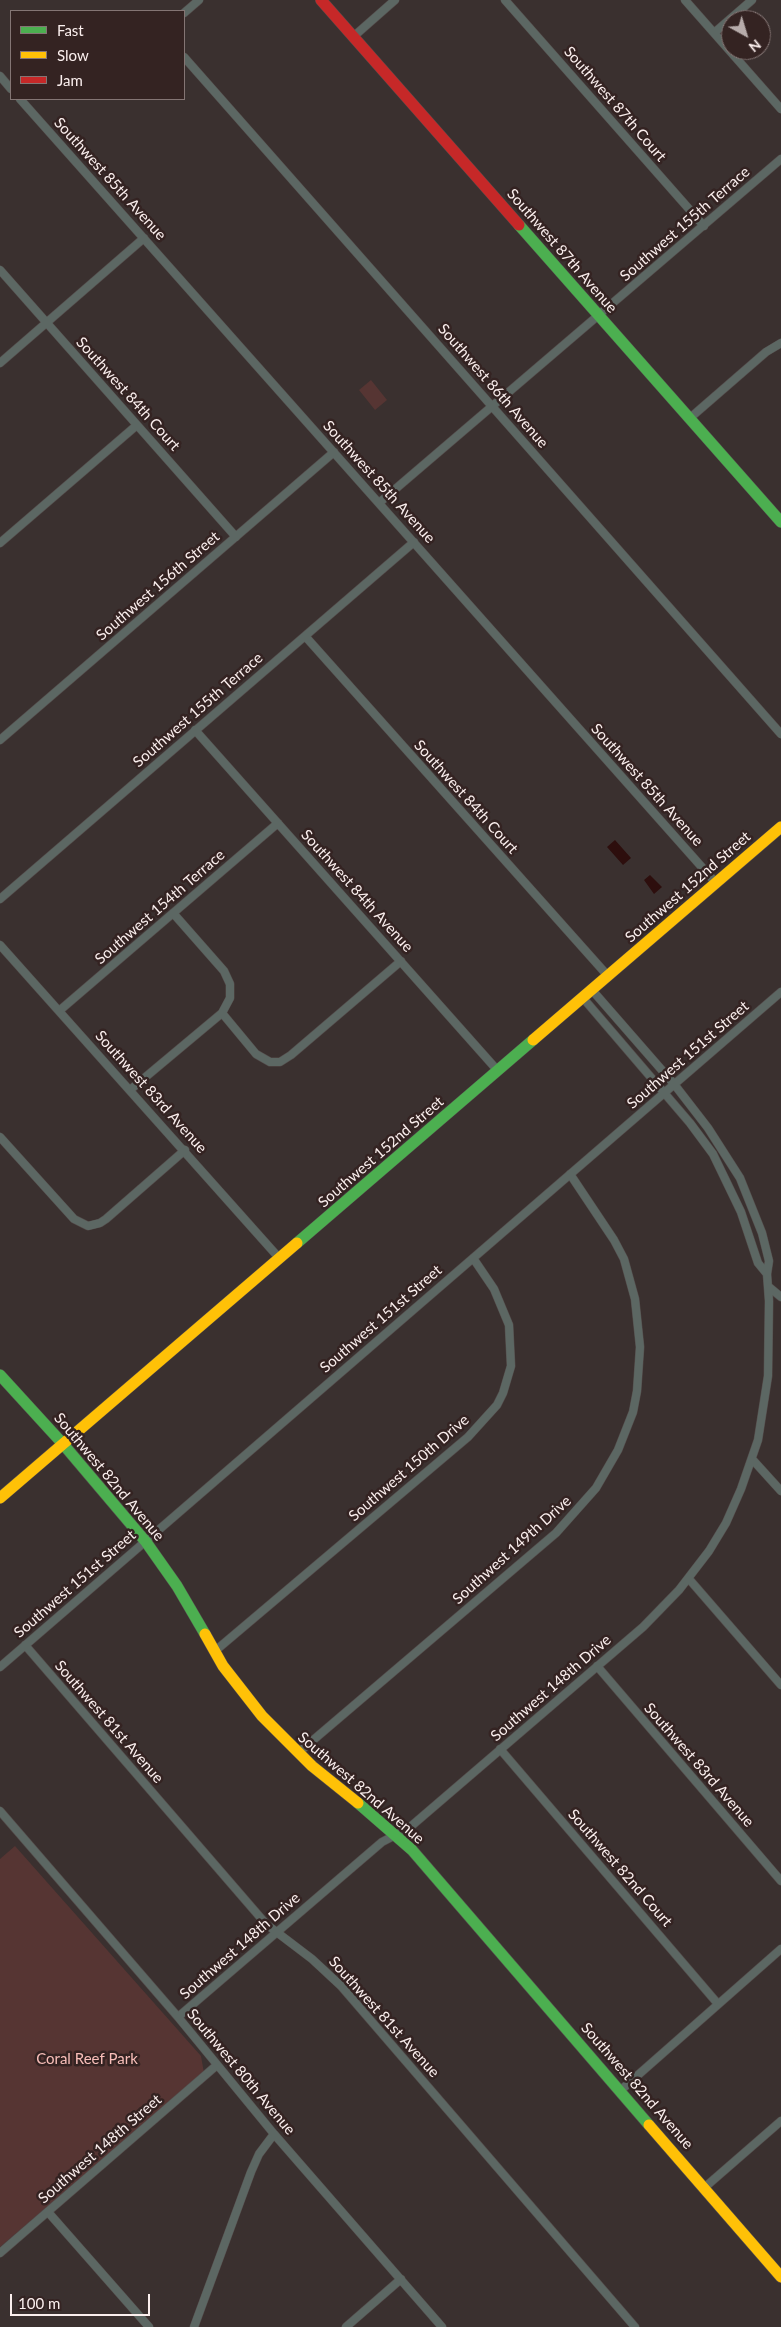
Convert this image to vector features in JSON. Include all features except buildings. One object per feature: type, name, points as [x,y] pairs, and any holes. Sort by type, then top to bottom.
[{"type":"street","points":[[185,12],[199,0]]},
{"type":"street","name":"Southwest 87th Avenue","points":[[321,0],[781,522]]},
{"type":"street","points":[[353,37],[395,0]]},
{"type":"street","name":"Southwest 87th Court","points":[[505,0],[704,226]]},
{"type":"street","points":[[686,0],[781,109]]},
{"type":"street","points":[[714,33],[752,0]]},
{"type":"street","name":"Southwest 86th Avenue","points":[[185,58],[781,734]]},
{"type":"street","points":[[0,76],[10,88]]},
{"type":"street","name":"Southwest 85th Avenue","points":[[21,100],[716,884]]},
{"type":"street","name":"Southwest 155th Terrace","points":[[379,503],[493,408],[781,160]]},
{"type":"street","points":[[0,363],[144,238]]},
{"type":"street","name":"Southwest 84th Court","points":[[0,270],[236,537]]},
{"type":"street","points":[[690,418],[766,352],[781,343]]},
{"type":"street","points":[[0,543],[137,425]]},
{"type":"street","name":"Southwest 156th Street","points":[[0,740],[334,452]]},
{"type":"street","name":"Southwest 155th Terrace","points":[[0,899],[414,542]]},
{"type":"street","name":"Southwest 84th Court","points":[[305,636],[608,976]]},
{"type":"street","name":"Southwest 84th Avenue","points":[[195,730],[498,1070]]},
{"type":"street","name":"Southwest 154th Terrace","points":[[59,1012],[278,823]]},
{"type":"street","name":"Southwest 152nd Street","points":[[0,1498],[781,827]]},
{"type":"street","points":[[130,1090],[222,1013],[228,1004],[231,993],[227,976],[173,913]]},
{"type":"street","name":"Southwest 83rd Avenue","points":[[0,945],[185,1150],[280,1259]]},
{"type":"street","points":[[222,1013],[256,1054],[266,1061],[275,1063],[292,1055],[401,961]]},
{"type":"street","points":[[592,990],[674,1084],[708,1128],[740,1178],[762,1233],[770,1261],[768,1274]]},
{"type":"street","name":"Southwest 151st Street","points":[[0,1667],[146,1542],[155,1531],[781,992]]},
{"type":"street","points":[[583,998],[664,1093],[712,1154],[740,1212],[758,1263],[768,1274]]},
{"type":"street","points":[[0,1137],[74,1219],[88,1226],[100,1223],[106,1219],[185,1150]]},
{"type":"street","name":"Southwest 149th Drive","points":[[298,1753],[556,1533],[596,1488],[618,1450],[632,1412],[637,1391],[640,1347],[636,1299],[624,1259],[614,1240],[570,1174]]},
{"type":"street","name":"Southwest 150th Drive","points":[[215,1651],[468,1437],[497,1405],[511,1366],[509,1325],[497,1294],[473,1258]]},
{"type":"street","name":"Southwest 148th Drive","points":[[178,2017],[382,1842],[409,1828],[655,1616],[689,1579],[726,1523],[752,1459],[762,1422],[767,1385],[768,1274]]},
{"type":"street","points":[[769,1288],[781,1297]]},
{"type":"street","name":"Southwest 82nd Avenue","points":[[0,1375],[63,1444],[146,1542],[176,1586],[240,1689],[272,1728],[298,1753],[396,1834],[471,1917],[781,2277]]},
{"type":"street","points":[[752,1459],[781,1491]]},
{"type":"street","points":[[689,1579],[781,1685]]},
{"type":"street","name":"Southwest 81st Avenue","points":[[25,1646],[266,1924],[334,1977],[635,2327]]},
{"type":"street","name":"Southwest 83rd Avenue","points":[[597,1666],[781,1881]]},
{"type":"street","name":"Southwest 82nd Court","points":[[500,1749],[718,2004]]},
{"type":"street","name":"Southwest 80th Avenue","points":[[0,1811],[178,2017],[274,2134],[442,2327]]},
{"type":"street","points":[[621,2090],[781,1949]]},
{"type":"street","name":"Southwest 148th Street","points":[[0,2253],[217,2065]]},
{"type":"street","points":[[704,2188],[781,2121]]},
{"type":"street","points":[[194,2327],[251,2172],[260,2154],[274,2134]]},
{"type":"street","points":[[48,2212],[149,2327]]},
{"type":"street","points":[[346,2327],[401,2279]]},
{"type":"green space","points":[[371,380],[387,400],[375,410],[359,390]]},
{"type":"green space","name":"Coral Reef Park","points":[[15,1846],[201,2056],[204,2073],[0,2247],[0,1859]]},
{"type":"shaded area","points":[[615,840],[631,858],[623,865],[607,847]]},
{"type":"shaded area","points":[[650,875],[662,887],[654,894],[644,880]]},
{"type":"traffic: fast","points":[[519,225],[781,522]]},
{"type":"traffic: fast","points":[[297,1243],[533,1040]]},
{"type":"traffic: fast","points":[[0,1375],[63,1444],[146,1542],[177,1586],[205,1634]]},
{"type":"traffic: fast","points":[[358,1803],[412,1850],[649,2125]]},
{"type":"traffic: slow","points":[[533,1040],[781,827]]},
{"type":"traffic: slow","points":[[0,1498],[297,1243]]},
{"type":"traffic: slow","points":[[205,1634],[223,1666],[262,1716],[312,1766],[358,1803]]},
{"type":"traffic: slow","points":[[649,2125],[781,2277]]},
{"type":"traffic: jam","points":[[321,0],[519,225]]}]
